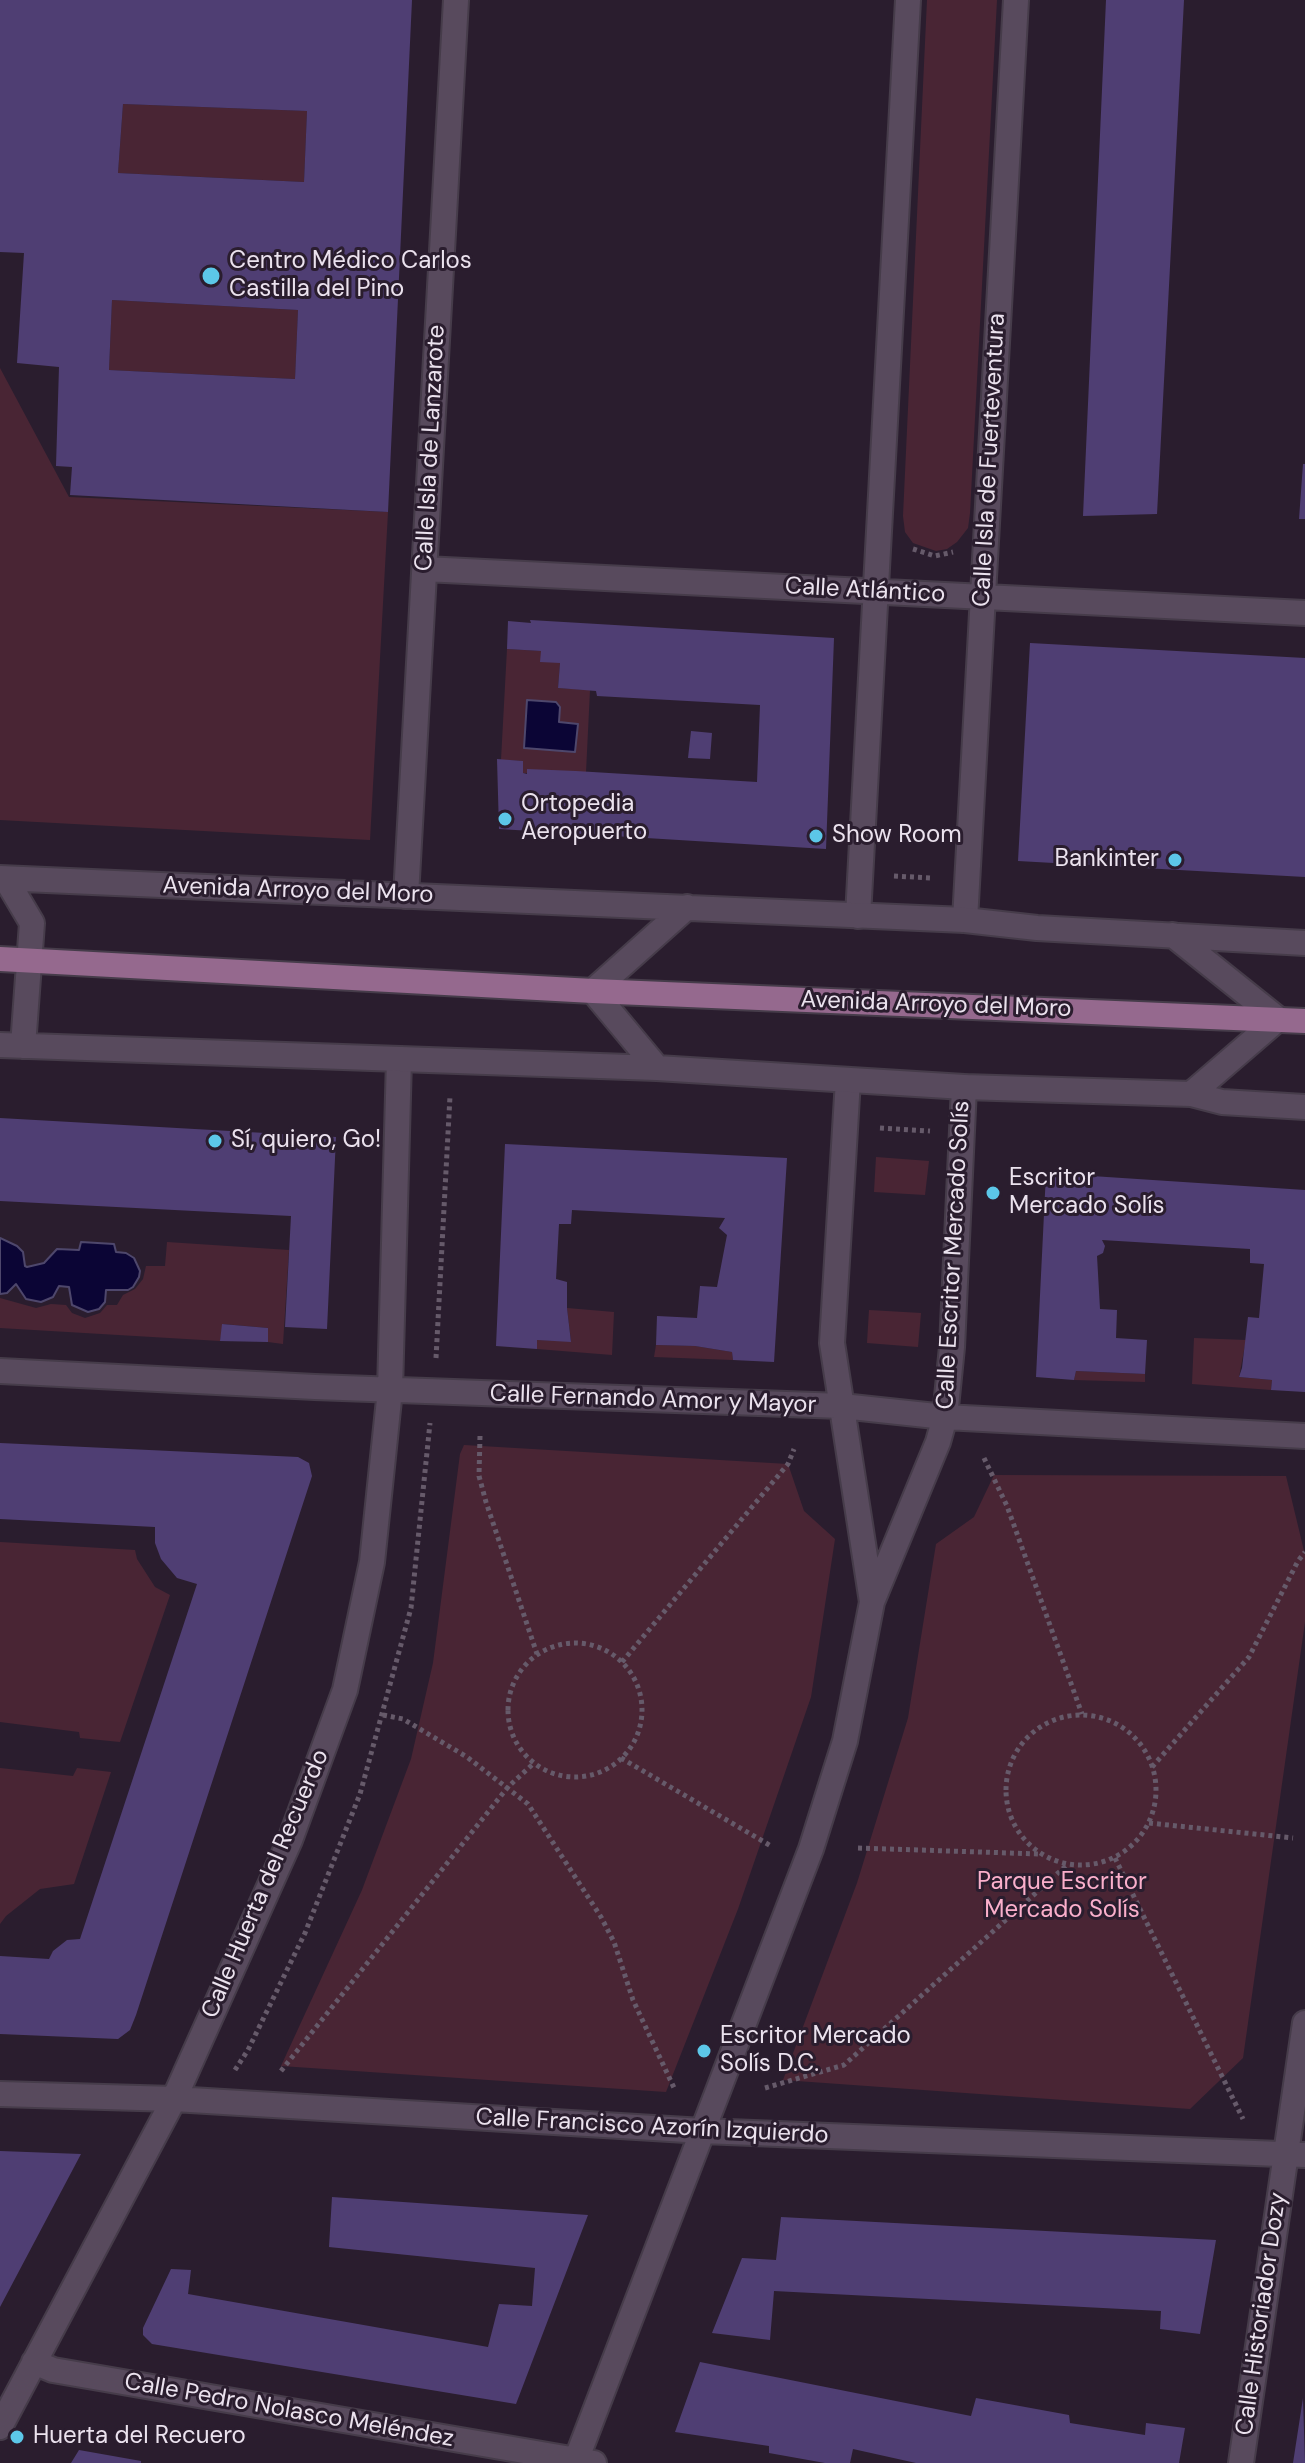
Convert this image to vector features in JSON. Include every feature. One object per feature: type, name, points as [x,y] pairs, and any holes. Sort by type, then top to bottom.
[{"type":"main road","name":"Avenida Arroyo del Moro","points":[[0,959],[593,991],[1305,1021]]},
{"type":"street","name":"Calle Isla de Lanzarote","points":[[406,896],[456,0]]},
{"type":"street","points":[[858,916],[908,0]]},
{"type":"street","name":"Calle Isla de Fuerteventura","points":[[965,920],[1016,0]]},
{"type":"street","name":"Calle Atlántico","points":[[425,569],[1305,613]]},
{"type":"street","name":"Avenida Arroyo del Moro","points":[[3,878],[965,920],[1037,928],[1305,943]]},
{"type":"street","name":"Avenida Arroyo del Moro","points":[[3,878],[32,923],[29,961],[12,1045],[657,1068],[964,1087],[1191,1094],[1222,1102],[1305,1107]]},
{"type":"street","points":[[657,1068],[593,991],[687,907]]},
{"type":"street","points":[[1173,935],[1278,1019],[1191,1094]]},
{"type":"street","name":"Calle Huerta del Recuerdo","points":[[0,2427],[174,2099],[290,1840],[345,1690],[372,1562],[390,1390],[399,1059]]},
{"type":"street","name":"Calle Escritor Mercado Solís","points":[[848,1080],[832,1343],[874,1597]]},
{"type":"street","name":"Calle Escritor Mercado Solís","points":[[582,2462],[815,1835],[845,1741],[874,1597],[938,1442],[945,1417],[952,1347],[964,1087]]},
{"type":"street","name":"Calle Fernando Amor y Mayor","points":[[0,1371],[390,1390],[842,1406],[945,1417],[1305,1436]]},
{"type":"street","name":"Calle Historiador Dozy","points":[[1241,2463],[1295,2154],[1305,2023]]},
{"type":"street","name":"Calle Francisco Azorín Izquierdo","points":[[0,2094],[174,2099],[703,2131],[1295,2154]]},
{"type":"street","name":"Calle Pedro Nolasco Meléndez","points":[[34,2362],[53,2370],[582,2462]]},
{"type":"path","points":[[879,530],[899,531],[914,550],[935,556],[955,552],[970,536],[986,536]]},
{"type":"path","points":[[480,1436],[479,1476],[537,1654]]},
{"type":"path","points":[[622,1662],[788,1464],[794,1449]]},
{"type":"path","points":[[984,1458],[1007,1506],[1082,1714]]},
{"type":"path","points":[[1152,1767],[1249,1657],[1305,1552]]},
{"type":"path","points":[[578,1642],[600,1646],[632,1673],[640,1691],[643,1711],[640,1731],[631,1749],[600,1773],[580,1778],[560,1776],[534,1763],[515,1740],[509,1721],[508,1701],[524,1666],[537,1654],[557,1645],[578,1642]]},
{"type":"path","points":[[1082,1714],[1107,1719],[1129,1731],[1145,1750],[1152,1767],[1156,1799],[1149,1823],[1135,1843],[1115,1858],[1092,1866],[1067,1865],[1040,1854],[1025,1841],[1012,1821],[1006,1797],[1008,1772],[1018,1749],[1035,1731],[1057,1719],[1082,1714]]},
{"type":"path","points":[[383,1715],[403,1719],[467,1757],[528,1804],[614,1942],[633,2000],[675,2090]]},
{"type":"path","points":[[621,1758],[771,1846]]},
{"type":"path","points":[[276,2076],[508,1787],[534,1763]]},
{"type":"path","points":[[1149,1823],[1293,1838]]},
{"type":"path","points":[[858,1848],[1040,1854]]},
{"type":"path","points":[[1115,1858],[1247,2127]]},
{"type":"path","points":[[765,2088],[844,2065],[1067,1865]]},
{"type":"green space","points":[[927,0],[997,0],[970,513],[968,528],[957,542],[947,549],[936,551],[913,543],[905,532],[903,516]]},
{"type":"green space","points":[[123,104],[307,111],[304,182],[118,173]]},
{"type":"green space","points":[[112,300],[298,310],[295,379],[109,370]]},
{"type":"green space","points":[[0,368],[69,497],[388,512],[370,840],[0,820]]},
{"type":"green space","points":[[507,649],[541,651],[560,663],[558,688],[590,690],[586,772],[523,773],[523,761],[501,760]]},
{"type":"green space","points":[[876,1157],[929,1161],[925,1195],[874,1192]]},
{"type":"green space","points":[[167,1242],[289,1250],[283,1344],[268,1342],[268,1328],[223,1324],[220,1341],[0,1328],[0,1298],[36,1308],[51,1304],[66,1305],[72,1313],[85,1318],[100,1313],[107,1305],[117,1305],[123,1295],[135,1289],[143,1279],[146,1266],[165,1266]]},
{"type":"green space","points":[[567,1308],[614,1312],[612,1355],[537,1349],[537,1340],[571,1341]]},
{"type":"green space","points":[[869,1310],[921,1313],[918,1347],[867,1343]]},
{"type":"green space","points":[[1194,1338],[1246,1340],[1239,1377],[1272,1380],[1271,1390],[1192,1384]]},
{"type":"green space","points":[[656,1345],[695,1346],[732,1352],[733,1360],[654,1357]]},
{"type":"green space","points":[[1076,1371],[1145,1374],[1145,1382],[1074,1380]]},
{"type":"green space","points":[[464,1445],[788,1464],[804,1511],[835,1539],[811,1697],[738,1909],[666,2092],[281,2066],[362,1890],[411,1759],[433,1663],[460,1454]]},
{"type":"green space","name":"Parque Escritor Mercado Solís","points":[[994,1475],[1286,1476],[1305,1555],[1305,1622],[1243,2058],[1190,2109],[783,2080],[857,1883],[908,1718],[936,1544],[974,1517]]},
{"type":"green space","points":[[0,1542],[135,1550],[137,1559],[155,1587],[170,1595],[120,1742],[80,1738],[79,1732],[0,1722]]},
{"type":"green space","points":[[0,1768],[73,1776],[77,1768],[111,1772],[74,1884],[40,1889],[0,1924]]},
{"type":"shaded area","points":[[527,700],[556,702],[560,707],[559,722],[578,724],[575,752],[524,748]]},
{"type":"shaded area","points":[[0,1238],[23,1252],[27,1267],[44,1263],[57,1249],[79,1250],[81,1242],[114,1244],[116,1252],[134,1258],[140,1271],[139,1277],[128,1290],[106,1290],[105,1302],[99,1309],[88,1312],[72,1305],[69,1287],[59,1286],[53,1297],[41,1302],[26,1299],[16,1284],[7,1293],[0,1294]]},
{"type":"building","name":"Centro Médico Carlos Castilla del Pino","points":[[0,0],[412,0],[388,512],[70,495],[72,467],[56,466],[59,367],[17,363],[24,253],[0,252]],"holes":[[[123,104],[307,111],[304,182],[118,173]],[[112,300],[298,310],[295,379],[109,370]]]},
{"type":"building","points":[[1106,0],[1184,0],[1157,514],[1083,516]]},
{"type":"building","points":[[1303,464],[1305,519],[1299,519]]},
{"type":"building","points":[[530,620],[834,638],[826,849],[499,829],[497,759],[523,761],[523,773],[527,774],[527,769],[757,782],[760,705],[597,696],[596,691],[558,688],[560,663],[540,662],[541,651],[507,649],[508,621],[531,623]]},
{"type":"building","points":[[1030,643],[1305,658],[1305,877],[1018,861]]},
{"type":"building","points":[[691,731],[712,733],[710,759],[688,758]]},
{"type":"building","points":[[0,1118],[336,1137],[327,1329],[285,1327],[291,1216],[0,1201]]},
{"type":"building","points":[[505,1144],[787,1158],[774,1362],[733,1360],[732,1352],[695,1346],[656,1345],[657,1316],[697,1318],[700,1286],[717,1287],[727,1235],[719,1228],[725,1218],[572,1210],[571,1224],[559,1224],[556,1279],[567,1282],[571,1342],[537,1340],[537,1349],[496,1346]]},
{"type":"building","points":[[1046,1173],[1305,1190],[1305,1392],[1271,1390],[1272,1380],[1239,1377],[1248,1317],[1259,1318],[1264,1264],[1250,1263],[1250,1249],[1102,1240],[1105,1246],[1103,1253],[1097,1256],[1100,1309],[1117,1310],[1116,1338],[1147,1340],[1145,1374],[1076,1371],[1074,1380],[1036,1377]]},
{"type":"building","points":[[222,1324],[268,1328],[268,1342],[220,1341]]},
{"type":"building","points":[[0,1443],[298,1457],[309,1463],[312,1476],[136,2015],[130,2030],[118,2039],[0,2034],[0,1956],[49,1959],[53,1951],[67,1940],[80,1939],[197,1584],[177,1578],[161,1559],[155,1543],[155,1527],[0,1519]]},
{"type":"building","points":[[0,2151],[81,2154],[0,2307]]},
{"type":"building","points":[[332,2197],[588,2215],[516,2404],[152,2344],[143,2335],[143,2328],[171,2269],[191,2270],[188,2294],[488,2347],[499,2304],[532,2306],[535,2268],[329,2247]]},
{"type":"building","points":[[781,2217],[1216,2240],[1200,2334],[1160,2329],[1161,2311],[774,2291],[770,2340],[712,2333],[742,2258],[776,2260]]},
{"type":"building","points":[[700,2362],[971,2416],[976,2398],[1069,2415],[1070,2423],[1145,2435],[1146,2423],[1185,2428],[1179,2463],[916,2463],[853,2449],[850,2463],[825,2463],[769,2453],[769,2446],[675,2432]]},
{"type":"building","points":[[1303,2398],[1305,2463],[1293,2463]]},
{"type":"building","points":[[79,2450],[141,2461],[141,2463],[71,2463]]},
{"type":"place","name":"Centro Médico Carlos Castilla del Pino","points":[[211,276]]},
{"type":"place","name":"Ortopedia Aeropuerto","points":[[505,819]]},
{"type":"place","name":"Show Room","points":[[816,836]]},
{"type":"place","name":"Bankinter","points":[[1175,860]]},
{"type":"place","name":"Sí, quiero, Go!","points":[[215,1141]]},
{"type":"place","name":"Escritor Mercado Solís","points":[[993,1193]]},
{"type":"place","name":"Escritor Mercado Solís D.C.","points":[[704,2051]]},
{"type":"place","name":"Huerta del Recuero","points":[[17,2437]]}]
